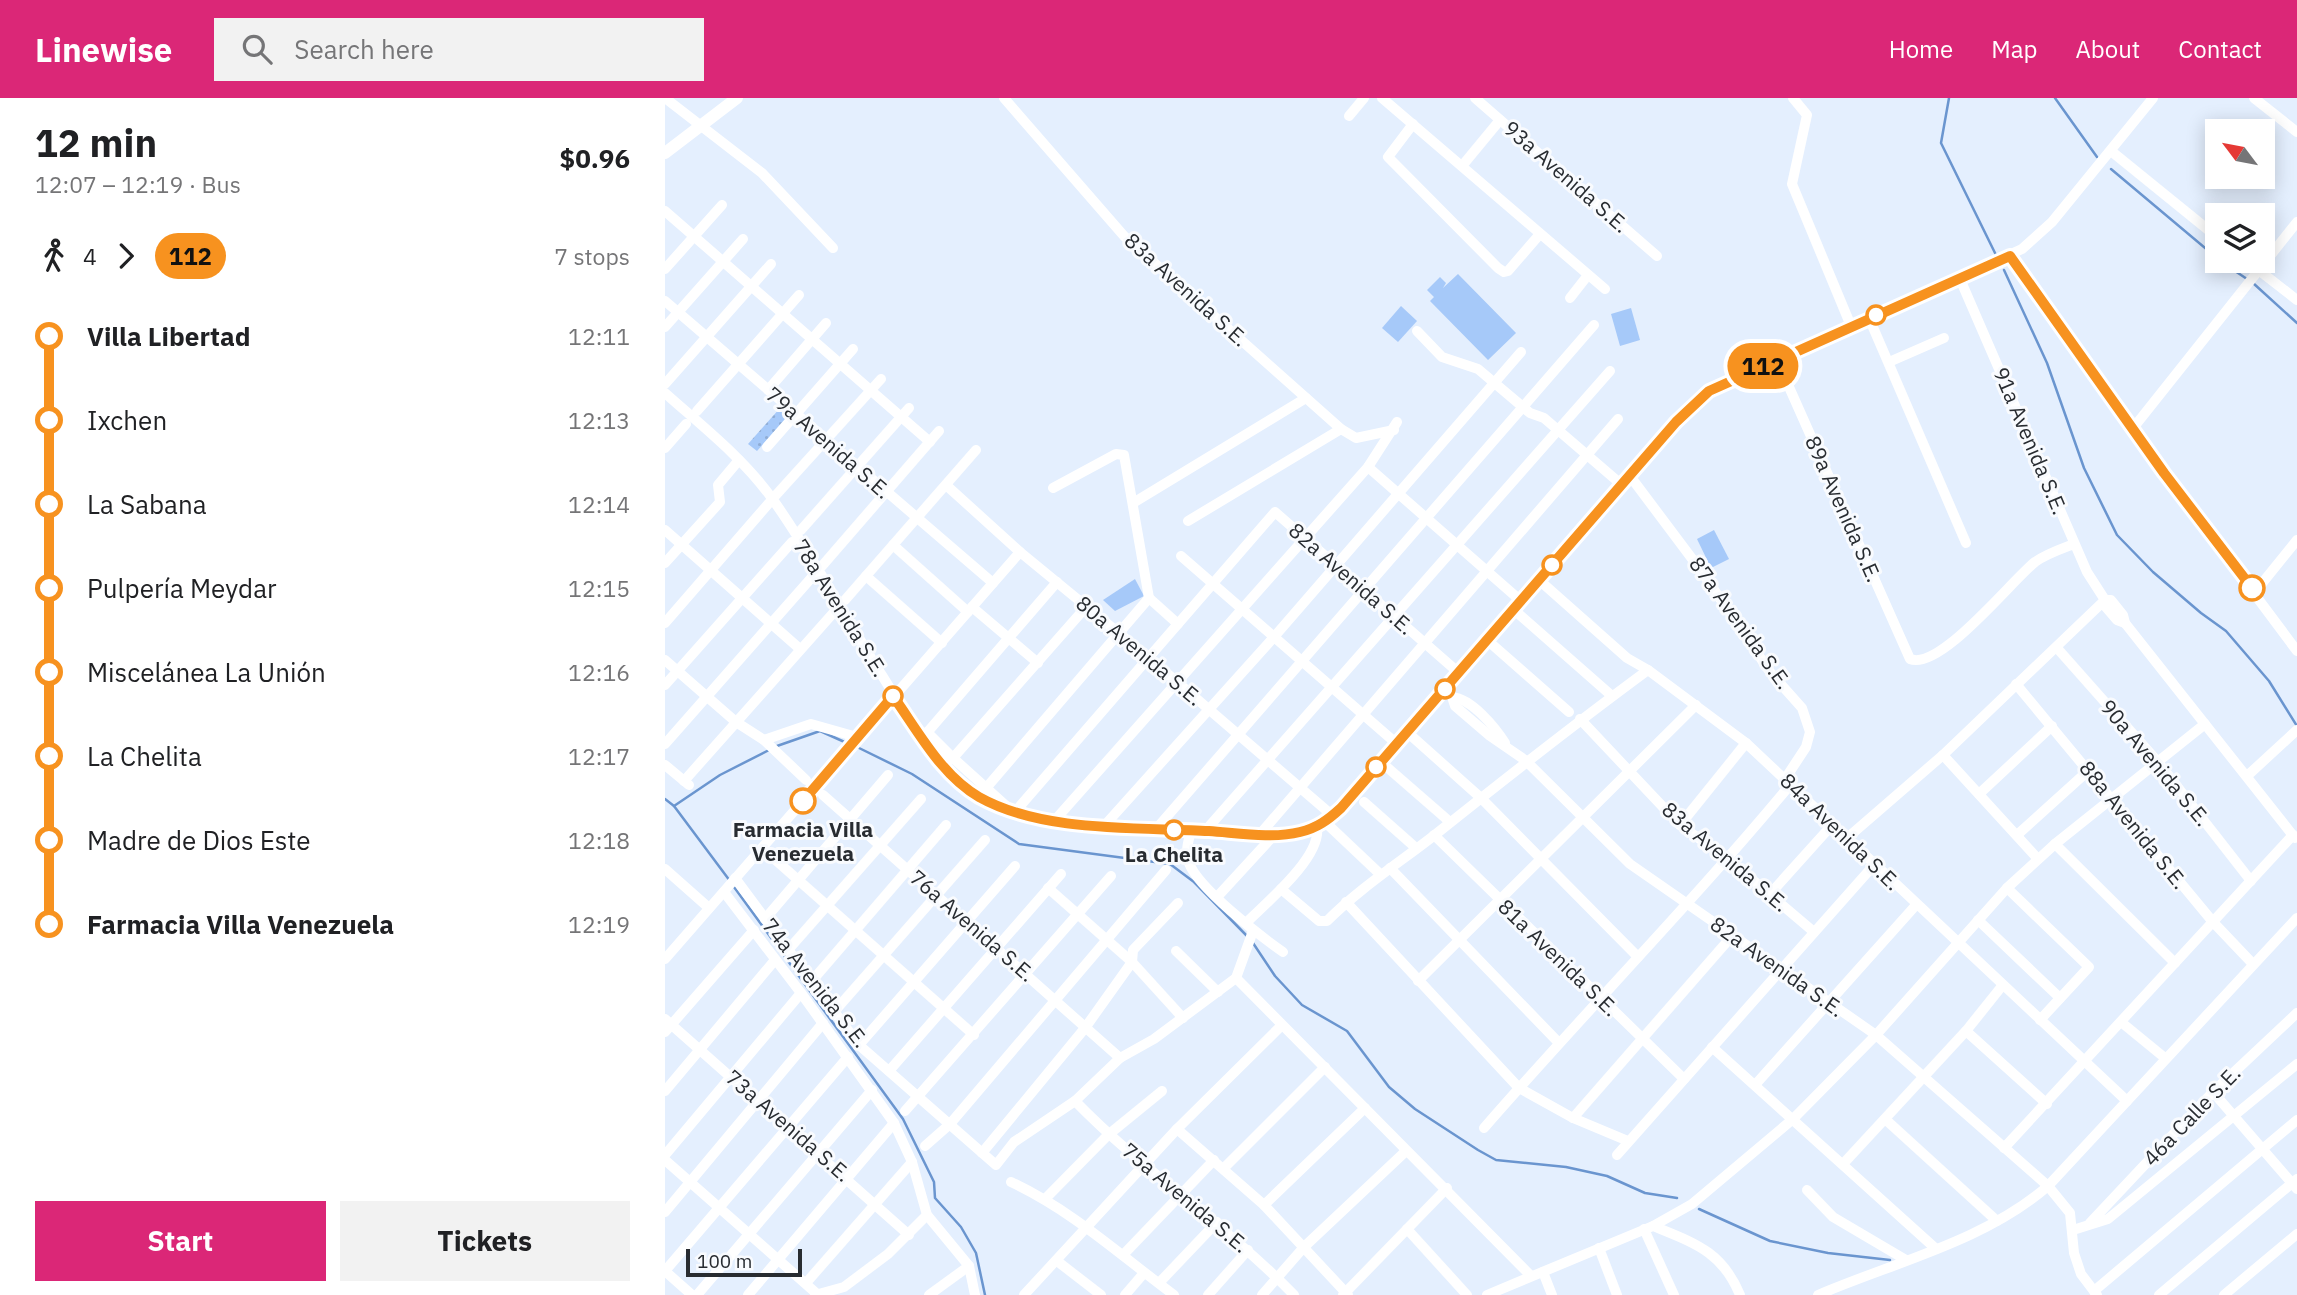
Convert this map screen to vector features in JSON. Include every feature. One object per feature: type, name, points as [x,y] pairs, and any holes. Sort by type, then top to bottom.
[{"type":"main road","points":[[665,153],[737,98]]},
{"type":"street","points":[[665,98],[762,173],[833,248]]},
{"type":"street","name":"83a Avenida S.E.","points":[[1004,98],[1124,236],[1341,429]]},
{"type":"street","points":[[1349,116],[1364,98]]},
{"type":"street","points":[[1382,98],[1605,289]]},
{"type":"street","name":"93a Avenida S.E.","points":[[1475,98],[1657,256]]},
{"type":"street","points":[[1793,98],[1807,114],[1797,149],[1792,184],[1851,326]]},
{"type":"street","points":[[1075,1101],[1119,1058],[1154,1039],[1236,978],[1249,927],[1315,848],[1325,822],[1407,732],[1448,694],[1459,673],[1682,415],[1709,391],[2010,256],[2039,236],[2153,98]]},
{"type":"street","points":[[2255,98],[2297,132]]},
{"type":"street","points":[[1462,166],[1500,120]]},
{"type":"street","points":[[1413,124],[1388,157],[1497,268],[1504,272],[1509,271],[1540,234]]},
{"type":"street","points":[[2111,151],[2205,227]]},
{"type":"street","points":[[665,269],[722,205]]},
{"type":"street","points":[[665,211],[930,442]]},
{"type":"street","points":[[2134,427],[2297,222]]},
{"type":"street","points":[[665,327],[743,239]]},
{"type":"street","points":[[2010,256],[2134,427],[2164,473],[2297,650]]},
{"type":"street","points":[[665,384],[771,264]]},
{"type":"street","points":[[2251,273],[2252,276],[2297,300]]},
{"type":"street","points":[[1570,298],[1588,275]]},
{"type":"street","name":"91a Avenida S.E.","points":[[1960,279],[2074,544],[2087,572],[2105,600],[2105,606],[2117,620],[2125,623],[2295,838]]},
{"type":"street","points":[[697,411],[799,295]]},
{"type":"street","name":"79a Avenida S.E.","points":[[665,301],[885,493],[993,583]]},
{"type":"street","points":[[1869,318],[1966,543]]},
{"type":"street","points":[[768,390],[826,323]]},
{"type":"street","points":[[1157,828],[1594,325]]},
{"type":"street","points":[[1417,331],[1443,357],[1478,369],[1523,408],[1544,418],[1622,485]]},
{"type":"street","points":[[1889,362],[1944,338]]},
{"type":"street","points":[[767,447],[853,349]]},
{"type":"street","points":[[1105,825],[1274,637],[1521,352]]},
{"type":"street","name":"89a Avenida S.E.","points":[[1777,360],[1910,659],[1919,660],[1943,649],[2034,562],[2074,544]]},
{"type":"street","points":[[1205,831],[1610,371]]},
{"type":"street","points":[[665,623],[881,379]]},
{"type":"street","name":"78a Avenida S.E.","points":[[665,393],[739,460],[778,508],[893,696],[925,735],[940,763],[976,795],[1014,813],[1105,825],[1275,834],[1297,833],[1325,822]]},
{"type":"street","points":[[1133,503],[1306,398]]},
{"type":"street","points":[[801,530],[909,408]]},
{"type":"street","points":[[1261,833],[1618,419]]},
{"type":"street","points":[[665,448],[686,424]]},
{"type":"street","points":[[1055,820],[1368,467],[1396,426],[1356,438],[1341,429],[1188,521]]},
{"type":"street","points":[[822,566],[939,431]]},
{"type":"street","points":[[845,600],[976,450]]},
{"type":"street","points":[[1053,488],[1121,454],[1126,459],[1149,598],[1178,624]]},
{"type":"street","points":[[665,563],[720,502],[718,485],[739,460]]},
{"type":"street","points":[[1368,467],[1521,601]]},
{"type":"street","name":"87a Avenida S.E.","points":[[1484,1128],[1598,998],[1688,905],[1728,859],[1787,782],[1807,747],[1810,732],[1802,708],[1770,671],[1695,561],[1630,476]]},
{"type":"street","name":"80a Avenida S.E.","points":[[946,485],[1020,552],[1148,657],[1299,788],[1325,822],[1380,874]]},
{"type":"street","name":"82a Avenida S.E.","points":[[1213,584],[1275,512],[1459,673]]},
{"type":"street","points":[[665,530],[800,649]]},
{"type":"street","points":[[2255,592],[2297,540]]},
{"type":"street","points":[[665,685],[792,542]]},
{"type":"street","points":[[893,545],[1038,663]]},
{"type":"street","points":[[665,959],[1020,552]]},
{"type":"street","points":[[1181,556],[1397,744]]},
{"type":"street","points":[[665,744],[813,576]]},
{"type":"street","points":[[866,576],[942,643]]},
{"type":"street","name":"84a Avenida S.E.","points":[[1539,580],[1627,658],[1648,670],[1746,743],[2127,1101]]},
{"type":"street","points":[[1057,582],[925,735],[1014,813],[1213,584]]},
{"type":"street","points":[[987,787],[1117,632],[1149,598]]},
{"type":"street","points":[[1846,839],[1943,755],[2105,600]]},
{"type":"street","points":[[940,763],[953,758],[1086,607]]},
{"type":"street","points":[[1513,609],[1612,696]]},
{"type":"street","points":[[665,765],[687,783],[736,722],[835,611]]},
{"type":"street","points":[[1487,640],[1569,712]]},
{"type":"street","name":"90a Avenida S.E.","points":[[2057,648],[2158,762],[2251,881]]},
{"type":"street","points":[[665,660],[806,780]]},
{"type":"street","points":[[1281,890],[1319,921],[1327,921],[1380,874],[1434,835],[1525,760],[1648,670]]},
{"type":"street","name":"88a Avenida S.E.","points":[[2017,684],[2213,922],[2252,963]]},
{"type":"street","name":"82a Avenida S.E.","points":[[1448,694],[1461,698],[1497,730],[1507,746],[1525,760],[1630,864],[1876,1035],[2048,1186],[2064,1202],[2070,1213],[2074,1253],[2081,1273],[2096,1293]]},
{"type":"street","points":[[1418,981],[1696,705]]},
{"type":"street","name":"83a Avenida S.E.","points":[[1580,719],[1680,825],[1728,859],[1814,932]]},
{"type":"street","points":[[770,747],[811,723],[853,743]]},
{"type":"street","points":[[1492,1294],[1649,1228],[1692,1204],[1793,1119],[1876,1035],[2007,888],[2056,844],[2205,724]]},
{"type":"street","points":[[1979,794],[2052,726]]},
{"type":"street","points":[[2246,776],[2296,731]]},
{"type":"street","points":[[1407,732],[1481,798],[1638,957]]},
{"type":"street","points":[[1680,825],[1746,743]]},
{"type":"street","points":[[1943,755],[2038,859]]},
{"type":"street","points":[[1381,762],[1450,822]]},
{"type":"street","points":[[2017,835],[2089,770]]},
{"type":"street","points":[[765,919],[888,775]]},
{"type":"street","name":"76a Avenida S.E.","points":[[823,795],[1119,1058]]},
{"type":"street","points":[[788,950],[921,799]]},
{"type":"street","points":[[1364,802],[1416,848]]},
{"type":"street","points":[[811,982],[946,825]]},
{"type":"street","points":[[1770,894],[1832,825]]},
{"type":"street","points":[[1191,831],[1186,849],[1189,864],[1199,879],[1249,927],[1283,952]]},
{"type":"street","points":[[1218,897],[1275,834]]},
{"type":"street","name":"81a Avenida S.E.","points":[[1434,835],[1598,998],[1684,1079]]},
{"type":"street","points":[[2004,1148],[2251,881],[2295,838]]},
{"type":"street","points":[[834,1013],[985,840]]},
{"type":"street","points":[[2056,844],[2175,963]]},
{"type":"street","points":[[771,856],[974,1035]]},
{"type":"street","points":[[1616,1155],[1874,865]]},
{"type":"street","points":[[859,1045],[1015,866]]},
{"type":"street","points":[[1389,868],[1559,1043]]},
{"type":"street","points":[[665,869],[709,908]]},
{"type":"street","points":[[925,1146],[950,1124],[1166,870]]},
{"type":"street","points":[[890,1071],[1061,874]]},
{"type":"street","points":[[905,1111],[1111,876]]},
{"type":"street","name":"74a Avenida S.E.","points":[[735,878],[859,1045],[996,1165],[1014,1142],[1075,1101]]},
{"type":"street","points":[[1048,888],[1132,961],[1183,1018]]},
{"type":"street","points":[[2007,888],[2089,967],[2040,1020]]},
{"type":"street","name":"74a Avenida S.E.","points":[[723,891],[848,1057],[894,1124],[912,1162],[927,1215]]},
{"type":"street","points":[[1346,902],[1519,1088],[1573,1118],[1628,1141]]},
{"type":"street","points":[[982,1153],[1084,1028],[1132,961],[1133,950],[1178,903]]},
{"type":"street","points":[[1755,1085],[1916,905]]},
{"type":"street","points":[[1818,1295],[1935,1248],[2025,1206],[2048,1186],[2252,963],[2297,918]]},
{"type":"street","points":[[1978,920],[2060,998]]},
{"type":"street","points":[[667,1025],[754,930]]},
{"type":"street","points":[[1573,1118],[1732,936]]},
{"type":"street","points":[[1177,951],[1218,992]]},
{"type":"street","points":[[665,1091],[775,960]]},
{"type":"street","points":[[1236,978],[1406,1151],[1447,1188],[1531,1276]]},
{"type":"street","points":[[1843,1164],[1966,1031],[2003,986]]},
{"type":"street","points":[[801,993],[665,1158],[691,1184],[806,1283],[815,1294],[845,1287],[909,1235],[927,1215],[969,1266],[975,1295]]},
{"type":"street","name":"46a Calle S.E.","points":[[2090,1223],[2213,1092],[2297,1013]]},
{"type":"street","points":[[2121,1022],[2165,1058]]},
{"type":"street","points":[[665,1212],[823,1023]]},
{"type":"street","name":"73a Avenida S.E.","points":[[667,1025],[701,1050],[909,1235]]},
{"type":"street","points":[[1024,1295],[1177,1129],[1281,1026]]},
{"type":"street","points":[[1966,1031],[2047,1104]]},
{"type":"street","points":[[1712,1047],[1935,1248]]},
{"type":"street","points":[[848,1057],[665,1271],[694,1295],[749,1235],[872,1090]]},
{"type":"street","points":[[2073,1230],[2108,1219],[2297,1064]]},
{"type":"street","points":[[1224,1168],[1325,1067]]},
{"type":"street","points":[[1046,1198],[1108,1135],[1162,1091]]},
{"type":"street","points":[[2159,1295],[2295,1184],[2213,1092]]},
{"type":"street","name":"75a Avenida S.E.","points":[[1075,1101],[1108,1135],[1217,1222],[1294,1295]]},
{"type":"street","points":[[1264,1205],[1365,1108]]},
{"type":"street","points":[[1885,1119],[1997,1221]]},
{"type":"street","points":[[2096,1293],[2297,1120]]},
{"type":"street","points":[[748,1295],[894,1124]]},
{"type":"street","points":[[1177,1129],[1264,1205],[1345,1294],[1447,1188]]},
{"type":"street","points":[[1262,1295],[1304,1247],[1406,1151]]},
{"type":"street","points":[[1123,1255],[1214,1160]]},
{"type":"street","points":[[806,1283],[912,1162]]},
{"type":"street","points":[[1011,1182],[1046,1198],[1087,1225],[1174,1295]]},
{"type":"street","points":[[1807,1190],[1833,1217],[1906,1260]]},
{"type":"street","points":[[1159,1283],[1217,1222]]},
{"type":"street","points":[[1649,1228],[1674,1295]]},
{"type":"street","points":[[1649,1228],[1712,1254],[1724,1265],[1740,1295]]},
{"type":"street","points":[[1407,1229],[1467,1295]]},
{"type":"street","points":[[2224,1295],[2297,1234]]},
{"type":"street","points":[[1599,1248],[1617,1295]]},
{"type":"street","points":[[1208,1295],[1248,1250]]},
{"type":"street","points":[[1057,1261],[1101,1295]]},
{"type":"street","points":[[929,1295],[969,1266]]},
{"type":"street","points":[[1542,1272],[1552,1295]]},
{"type":"street","points":[[1125,1295],[1144,1273]]},
{"type":"shaded area","points":[[1458,274],[1516,333],[1488,360],[1430,301],[1434,297],[1427,290],[1440,277],[1446,283],[1443,288]]},
{"type":"shaded area","points":[[1401,306],[1417,321],[1398,342],[1382,328]]},
{"type":"shaded area","points":[[1631,308],[1640,340],[1620,346],[1611,314]]},
{"type":"shaded area","points":[[781,407],[790,414],[757,451],[748,444]]},
{"type":"shaded area","points":[[1714,530],[1729,559],[1711,568],[1697,539]]},
{"type":"shaded area","points":[[1135,579],[1144,596],[1115,611],[1103,600]]},
{"type":"waterway","points":[[1949,98],[1941,143],[1996,255]]},
{"type":"waterway","points":[[2055,98],[2097,157]]},
{"type":"waterway","points":[[2111,169],[2205,248]]},
{"type":"waterway","points":[[2004,270],[2047,363],[2084,468],[2117,535],[2153,572],[2226,631],[2269,681],[2297,726]]},
{"type":"waterway","points":[[2238,273],[2247,279]]},
{"type":"waterway","points":[[2253,283],[2297,323]]},
{"type":"waterway","points":[[777,746],[820,731],[849,744]]},
{"type":"waterway","points":[[855,746],[912,774],[1019,844],[1170,864],[1194,882],[1247,936]]},
{"type":"waterway","points":[[674,806],[720,775],[771,749]]},
{"type":"waterway","points":[[665,799],[674,806],[730,881]]},
{"type":"waterway","points":[[734,887],[903,1119],[934,1182],[935,1198],[961,1227],[976,1253],[985,1295]]},
{"type":"waterway","points":[[1253,943],[1275,976],[1302,1005],[1347,1031],[1389,1087],[1415,1109],[1478,1150],[1496,1160],[1566,1167],[1607,1176],[1645,1193],[1677,1198]]},
{"type":"waterway","points":[[1699,1209],[1770,1241],[1828,1253],[1890,1260]]},
{"type":"bus line","name":"112","points":[[803,801],[893,696],[940,763],[962,785],[996,806],[1014,813],[1035,818],[1191,831],[1275,834],[1297,833],[1317,827],[1341,808],[1682,415],[1709,391],[2010,256],[2134,427],[2164,473],[2252,588]]},
{"type":"place","name":"Farmacia Villa Venezuela","points":[[803,801]]},
{"type":"place","name":"La Chelita","points":[[1174,830]]}]
